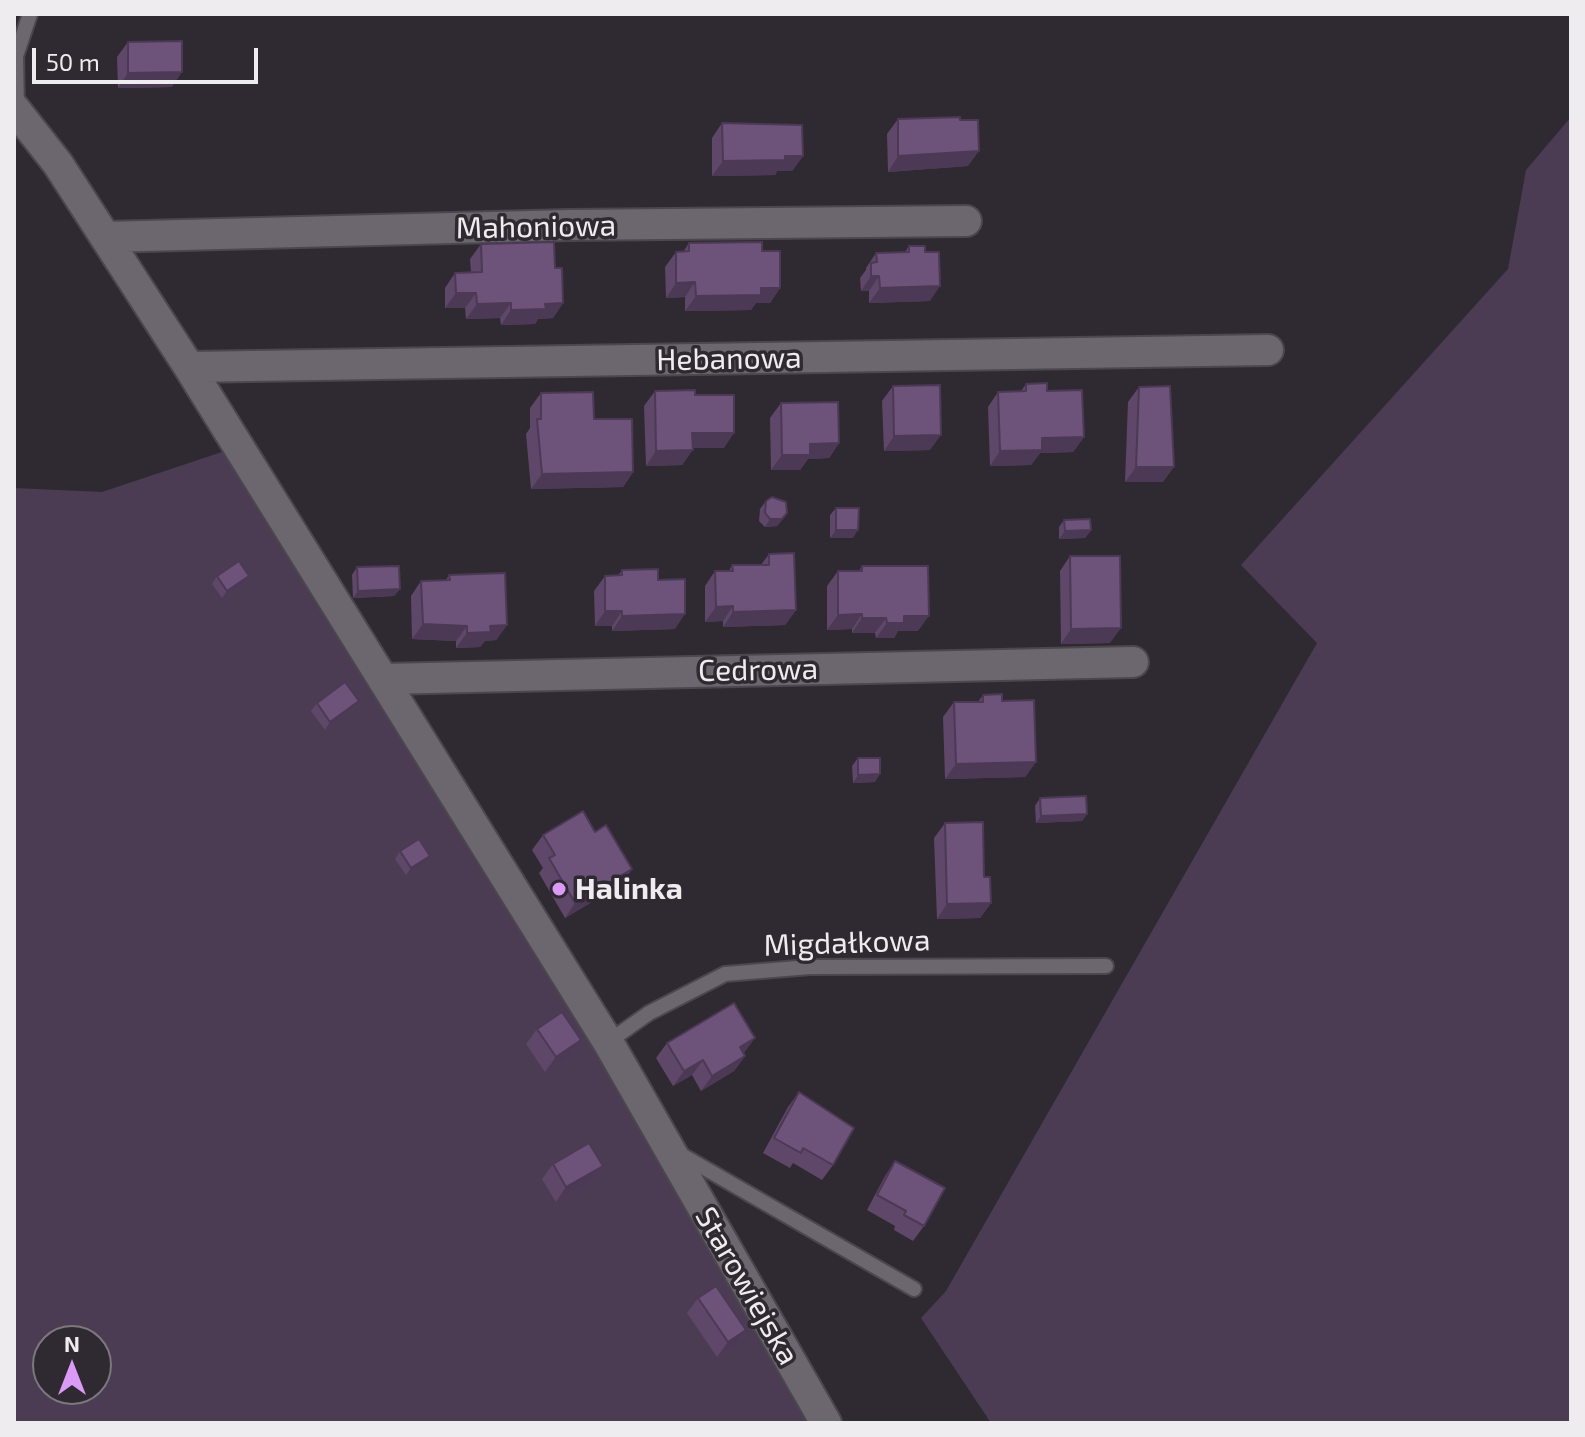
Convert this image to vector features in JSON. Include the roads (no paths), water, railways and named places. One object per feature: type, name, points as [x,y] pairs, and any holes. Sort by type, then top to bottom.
[{"type":"street","name":"Starowiejska","points":[[16,110],[58,164],[189,367],[608,1042],[826,1423]]},
{"type":"street","name":"Mahoniowa","points":[[105,237],[569,225],[966,221]]},
{"type":"street","name":"Hebanowa","points":[[189,367],[1268,350]]},
{"type":"street","name":"Cedrowa","points":[[383,679],[1133,662]]},
{"type":"lane","points":[[14,17],[20,14]]},
{"type":"lane","points":[[16,110],[16,56],[30,14]]},
{"type":"lane","name":"Migdałkowa","points":[[608,1042],[649,1013],[725,974],[810,967],[1106,966]]},
{"type":"lane","points":[[669,1148],[914,1289]]},
{"type":"place","name":"Halinka","points":[[559,889]]}]
